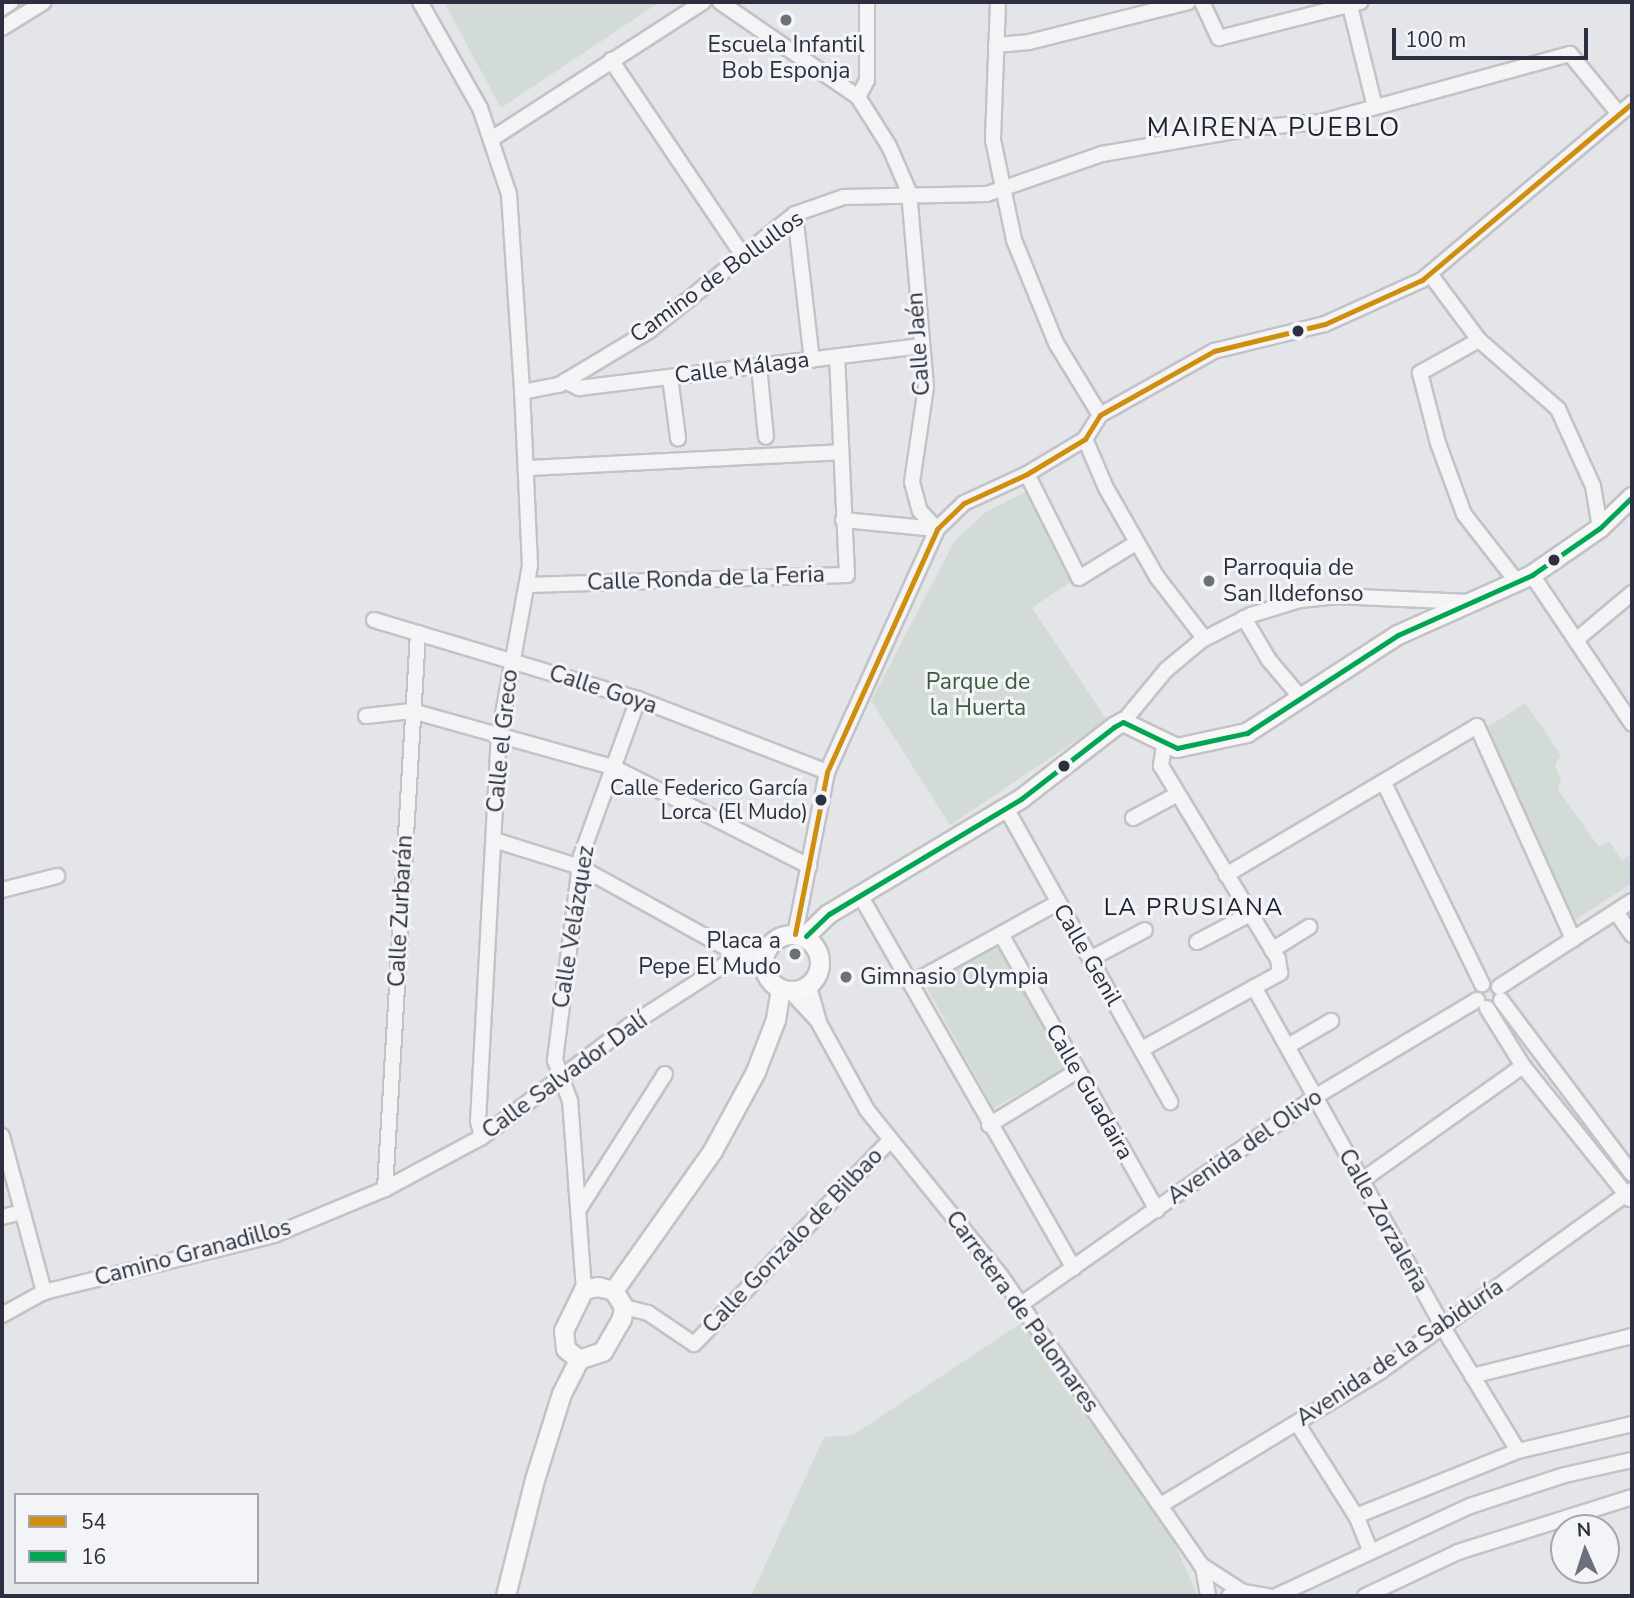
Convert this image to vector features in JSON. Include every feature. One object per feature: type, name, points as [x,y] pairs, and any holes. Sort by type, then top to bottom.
[{"type":"main road","points":[[786,991],[764,970],[765,954],[778,938],[801,935],[829,914],[1006,808],[1123,722],[1164,745],[1203,746],[1247,733],[1398,635],[1525,578],[1600,528],[1632,497]]},
{"type":"main road","points":[[786,991],[809,987],[821,970],[817,948],[801,935]]},
{"type":"main road","points":[[579,1360],[566,1349],[564,1331],[713,1151],[756,1072],[786,991]]},
{"type":"main road","points":[[506,1596],[539,1468],[562,1394],[579,1360],[603,1352],[622,1320],[624,1307],[599,1289]]},
{"type":"street","points":[[2,8],[11,2]]},
{"type":"street","points":[[2,28],[44,2]]},
{"type":"street","name":"Calle el Greco","points":[[420,2],[493,138],[509,194],[529,468],[527,585],[499,736],[478,1121],[482,1137]]},
{"type":"street","points":[[493,138],[703,2]]},
{"type":"street","points":[[720,2],[859,97],[867,80],[867,2]]},
{"type":"street","points":[[998,2],[993,140],[1014,240],[1056,343],[1100,415]]},
{"type":"street","points":[[996,45],[1029,42],[1188,2]]},
{"type":"street","points":[[1202,2],[1219,38],[1353,3],[1375,107]]},
{"type":"street","name":"Camino de Bollullos","points":[[565,382],[649,331],[795,214],[844,197],[909,192],[986,194],[1102,154],[1252,128],[1321,122],[1570,54],[1619,114]]},
{"type":"street","points":[[611,60],[743,256]]},
{"type":"street","name":"Calle Jaén","points":[[859,97],[889,146],[909,192],[926,387],[912,482],[920,512],[937,529]]},
{"type":"street","points":[[801,935],[809,866],[827,772],[937,529],[964,503],[1027,474],[1085,439],[1100,415],[1214,351],[1325,324],[1430,274],[1632,103]]},
{"type":"street","points":[[795,214],[812,360]]},
{"type":"street","points":[[1430,274],[1479,340],[1558,409],[1593,486],[1600,528]]},
{"type":"street","points":[[1479,340],[1420,373],[1438,443],[1464,514],[1525,578],[1576,640],[1632,724]]},
{"type":"street","name":"Calle Málaga","points":[[565,382],[579,388],[921,346]]},
{"type":"street","name":"Calle Ronda de la Feria","points":[[527,585],[847,575],[840,452],[843,425],[837,357]]},
{"type":"street","points":[[759,366],[766,437]]},
{"type":"street","points":[[670,377],[678,438]]},
{"type":"street","points":[[522,392],[565,382]]},
{"type":"street","points":[[1085,439],[1136,543],[1162,585],[1204,638]]},
{"type":"street","points":[[529,468],[840,452]]},
{"type":"street","points":[[1027,474],[1079,578],[1136,543]]},
{"type":"street","points":[[843,520],[937,529]]},
{"type":"street","points":[[1123,722],[1166,670],[1204,638],[1244,618],[1300,600],[1336,596],[1468,602]]},
{"type":"street","points":[[1576,640],[1630,599]]},
{"type":"street","points":[[1244,618],[1269,660],[1303,699]]},
{"type":"street","name":"Calle Goya","points":[[374,620],[638,699],[827,772]]},
{"type":"street","name":"Calle Zurbarán","points":[[385,1189],[418,633]]},
{"type":"street","name":"Calle Velázquez","points":[[599,1289],[582,1269],[570,1101],[555,1060],[580,866],[638,699]]},
{"type":"street","points":[[366,716],[412,711],[613,767],[809,866]]},
{"type":"street","points":[[1226,875],[1477,726],[1573,939]]},
{"type":"street","points":[[1142,1049],[1280,973],[1272,950],[1176,795],[1161,765],[1164,745]]},
{"type":"street","points":[[1384,783],[1482,984],[1482,1004],[1523,1066],[1630,1195]]},
{"type":"street","points":[[1133,818],[1176,795]]},
{"type":"street","name":"Calle Genil","points":[[1006,808],[1170,1102]]},
{"type":"street","points":[[494,840],[580,866],[739,955],[765,954]]},
{"type":"street","points":[[2,890],[57,876]]},
{"type":"street","points":[[860,895],[912,983],[989,1125],[1074,1268]]},
{"type":"street","points":[[1500,993],[1573,939],[1632,901]]},
{"type":"street","points":[[912,983],[1002,936],[1057,903]]},
{"type":"street","points":[[1616,912],[1632,935]]},
{"type":"street","points":[[1197,942],[1250,914]]},
{"type":"street","points":[[1272,950],[1309,928]]},
{"type":"street","points":[[1090,959],[1145,930]]},
{"type":"street","name":"Calle Guadaira","points":[[1002,936],[1157,1210]]},
{"type":"street","name":"Calle Salvador Dalí","points":[[385,1189],[482,1137],[629,1026],[739,955]]},
{"type":"street","points":[[1482,984],[1500,993],[1632,1174]]},
{"type":"street","name":"Carretera de Palomares","points":[[809,987],[819,1023],[867,1110],[1020,1305],[1203,1567],[1236,1594]]},
{"type":"street","name":"Calle Zorzaleña","points":[[1255,987],[1361,1181],[1518,1451]]},
{"type":"street","name":"Carretera de Palomares","points":[[786,991],[819,1023]]},
{"type":"street","name":"Avenida del Olivo","points":[[1020,1305],[1315,1097],[1500,993]]},
{"type":"street","points":[[1288,1046],[1331,1021]]},
{"type":"street","points":[[1361,1181],[1523,1066]]},
{"type":"street","points":[[989,1125],[1076,1071]]},
{"type":"street","points":[[579,1209],[665,1074]]},
{"type":"street","points":[[2,1136],[44,1292]]},
{"type":"street","name":"Calle Gonzalo de Bilbao","points":[[624,1307],[648,1313],[694,1344],[890,1140]]},
{"type":"street","name":"Camino Granadillos","points":[[2,1315],[44,1292],[274,1235],[385,1189]]},
{"type":"street","name":"Avenida de la Sabiduría","points":[[1161,1505],[1297,1423],[1444,1327],[1630,1195]]},
{"type":"street","points":[[2,1216],[22,1212]]},
{"type":"street","points":[[1472,1376],[1632,1336]]},
{"type":"street","points":[[1297,1423],[1356,1516],[1370,1550]]},
{"type":"street","points":[[1356,1516],[1518,1451],[1632,1424]]},
{"type":"street","points":[[1276,1596],[1370,1550],[1470,1506],[1565,1475],[1632,1460]]},
{"type":"street","points":[[1364,1596],[1458,1552],[1566,1514],[1632,1497]]},
{"type":"street","name":"Carretera de Palomares","points":[[1203,1567],[1208,1596]]},
{"type":"street","points":[[1236,1594],[1269,1596]]},
{"type":"green space","points":[[444,2],[660,2],[501,108]]},
{"type":"green space","name":"Parque de la Huerta","points":[[1029,490],[1072,581],[1032,608],[1107,720],[950,825],[871,701],[955,540],[986,512]]},
{"type":"green space","points":[[1525,703],[1561,755],[1555,765],[1561,779],[1558,790],[1599,847],[1609,841],[1622,860],[1632,853],[1632,883],[1572,922],[1483,730]]},
{"type":"green space","points":[[999,945],[1067,1067],[993,1108],[926,986]]},
{"type":"green space","points":[[1030,1317],[1152,1492],[1198,1596],[751,1596],[824,1437],[853,1435]]},
{"type":"transit line","name":"54","points":[[795,934],[827,772],[937,529],[964,503],[1027,474],[1085,439],[1100,415],[1214,351],[1325,324],[1422,280],[1632,103]]},
{"type":"transit line","name":"16","points":[[806,936],[829,914],[1021,799],[1123,722],[1177,748],[1247,733],[1398,635],[1532,575],[1600,528],[1632,497]]},
{"type":"place","name":"Escuela Infantil Bob Esponja","points":[[786,20]]},
{"type":"place","name":"Parroquia de San Ildefonso","points":[[1209,581]]},
{"type":"place","name":"Calle Federico García Lorca (El Mudo)","points":[[821,800]]},
{"type":"place","name":"Placa a Pepe El Mudo","points":[[795,954]]},
{"type":"place","name":"Gimnasio Olympia","points":[[846,977]]},
{"type":"district","name":"MAIRENA PUEBLO","points":[[1274,128]]},
{"type":"district","name":"LA PRUSIANA","points":[[1194,908]]}]
